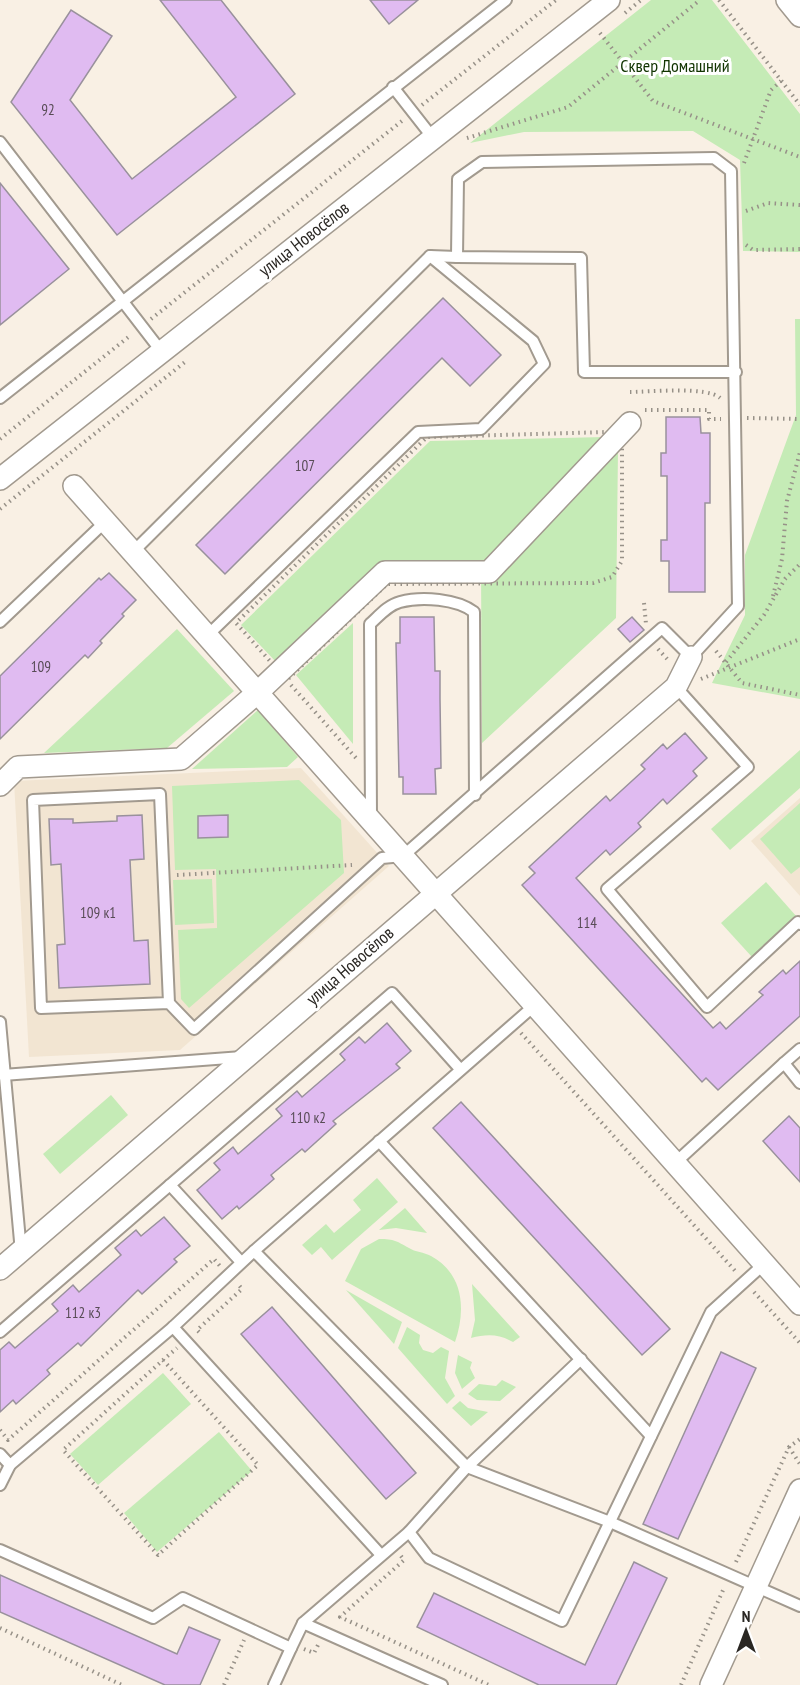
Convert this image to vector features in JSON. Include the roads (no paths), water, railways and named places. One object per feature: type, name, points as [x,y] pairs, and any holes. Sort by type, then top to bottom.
[{"type":"street","name":"улица Новосёлов","points":[[0,479],[609,0]]},
{"type":"street","points":[[787,0],[800,16]]},
{"type":"street","points":[[0,785],[18,767],[181,759],[257,693],[385,572],[489,572],[629,424]]},
{"type":"street","points":[[74,486],[800,1305]]},
{"type":"street","name":"улица Новосёлов","points":[[0,1269],[676,687],[691,657]]},
{"type":"street","points":[[711,1685],[800,1490]]},
{"type":"lane","points":[[0,398],[506,0]]},
{"type":"lane","points":[[393,87],[433,138]]},
{"type":"lane","points":[[0,142],[161,351]]},
{"type":"lane","points":[[170,1003],[41,1008],[33,800],[160,795],[170,1003],[194,1029],[382,858],[403,856],[662,628],[691,657],[738,606],[731,418],[736,372],[731,171],[714,158],[482,162],[459,179],[457,257]]},
{"type":"lane","points":[[208,635],[418,432],[481,429],[544,364],[533,341],[430,256]]},
{"type":"lane","points":[[134,551],[430,256],[581,258],[584,372],[736,372]]},
{"type":"lane","points":[[0,622],[105,521]]},
{"type":"lane","points":[[371,820],[370,624],[387,608],[400,602],[449,601],[464,604],[474,612],[475,795]]},
{"type":"lane","points":[[676,687],[748,766],[607,889],[707,1006],[798,922],[800,924]]},
{"type":"lane","points":[[0,1332],[392,993],[460,1069]]},
{"type":"lane","points":[[0,1485],[10,1466],[173,1327],[241,1262],[535,1005]]},
{"type":"lane","points":[[0,1023],[2,1096],[21,1253]]},
{"type":"lane","points":[[675,1163],[800,1049]]},
{"type":"lane","points":[[3,1075],[245,1057]]},
{"type":"lane","points":[[784,1063],[800,1083]]},
{"type":"lane","points":[[379,1141],[651,1436]]},
{"type":"lane","points":[[171,1185],[241,1262]]},
{"type":"lane","points":[[254,1251],[467,1467],[610,1522],[800,1606]]},
{"type":"lane","points":[[409,1532],[429,1558],[562,1621],[711,1312],[764,1264]]},
{"type":"lane","points":[[173,1327],[381,1555]]},
{"type":"lane","points":[[274,1685],[303,1623],[409,1532],[467,1467],[581,1359]]},
{"type":"lane","points":[[0,1454],[10,1466]]},
{"type":"lane","points":[[0,1550],[153,1618],[183,1598],[291,1648]]},
{"type":"lane","points":[[303,1623],[442,1685]]},
{"type":"park label","name":"Сквер Домашний","points":[[675,66]]}]
